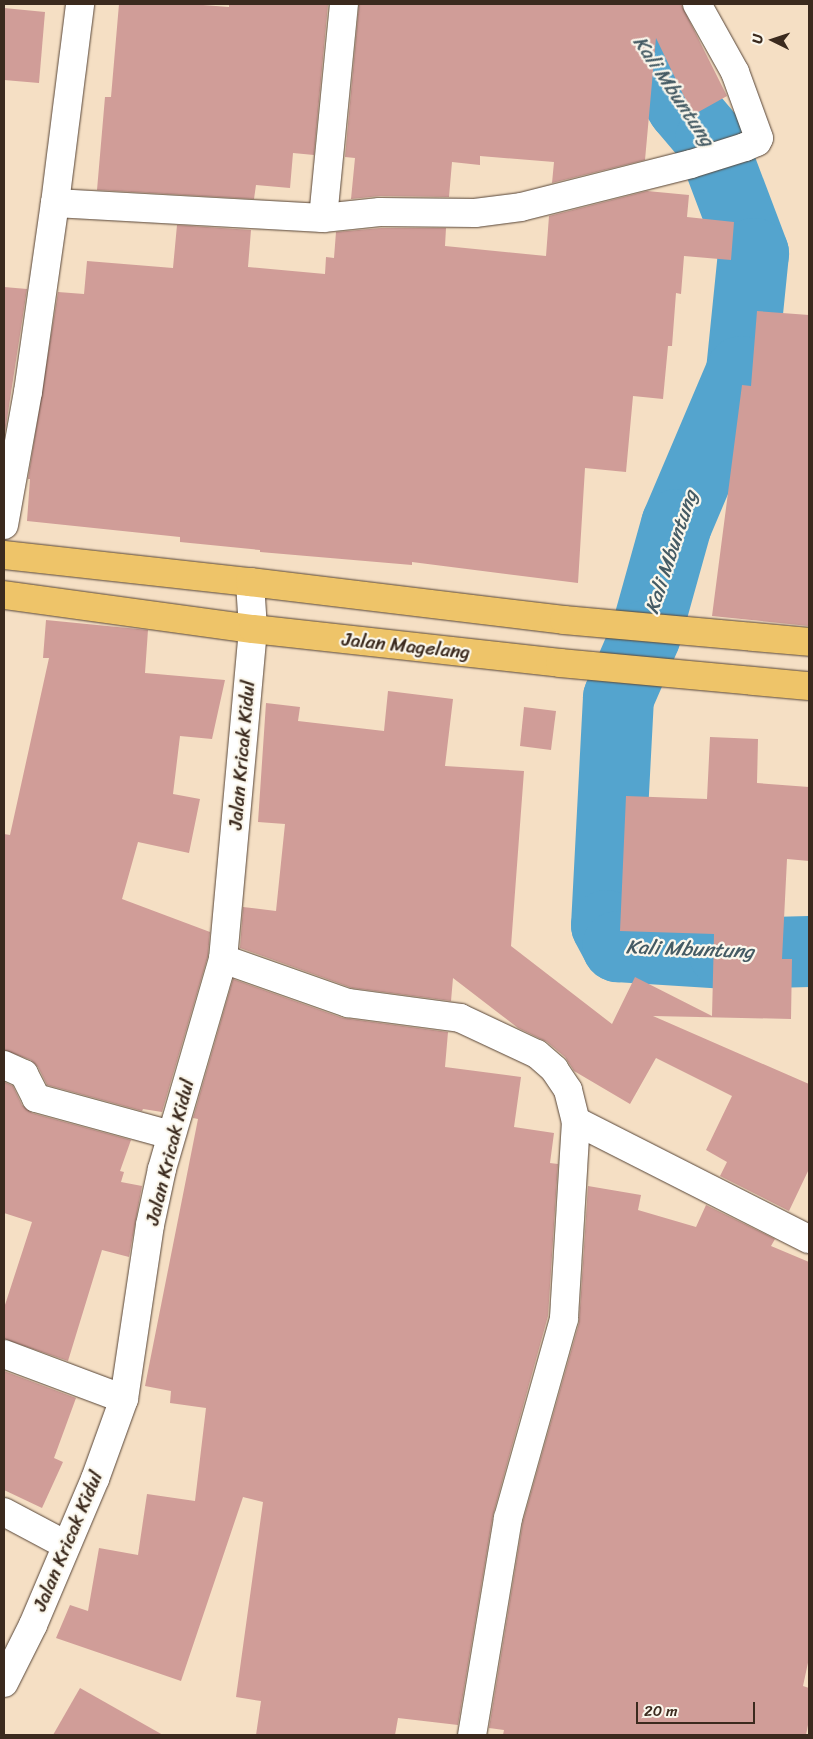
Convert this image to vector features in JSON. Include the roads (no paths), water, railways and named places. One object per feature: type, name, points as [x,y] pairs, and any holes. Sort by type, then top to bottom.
[{"type":"main road","points":[[4,555],[250,582],[564,620],[809,642]]},
{"type":"main road","name":"Jalan Magelang","points":[[4,595],[253,629],[560,663],[809,686]]},
{"type":"street","points":[[4,525],[28,392],[56,203],[80,4]]},
{"type":"street","points":[[323,218],[344,4]]},
{"type":"street","points":[[56,203],[323,218],[380,212],[476,213],[522,207],[691,164],[757,142],[758,136],[735,72],[697,4]]},
{"type":"street","name":"Jalan Kricak Kidul","points":[[4,1683],[33,1625],[95,1479],[124,1399],[150,1225],[171,1135],[223,959],[253,629],[250,582]]},
{"type":"street","points":[[223,959],[348,1003],[460,1018],[537,1054],[554,1069],[568,1090],[576,1121],[564,1319],[508,1518],[472,1735]]},
{"type":"street","points":[[4,1065],[24,1074],[36,1098],[171,1135]]},
{"type":"street","points":[[576,1121],[809,1238]]},
{"type":"street","points":[[4,1354],[124,1399]]},
{"type":"street","points":[[4,1512],[66,1545]]},
{"type":"waterway","name":"Kali Mbuntung","points":[[617,4],[682,106],[710,139],[753,253],[741,371],[676,524],[645,635],[618,697],[606,925],[617,946],[724,953],[809,951]]}]
